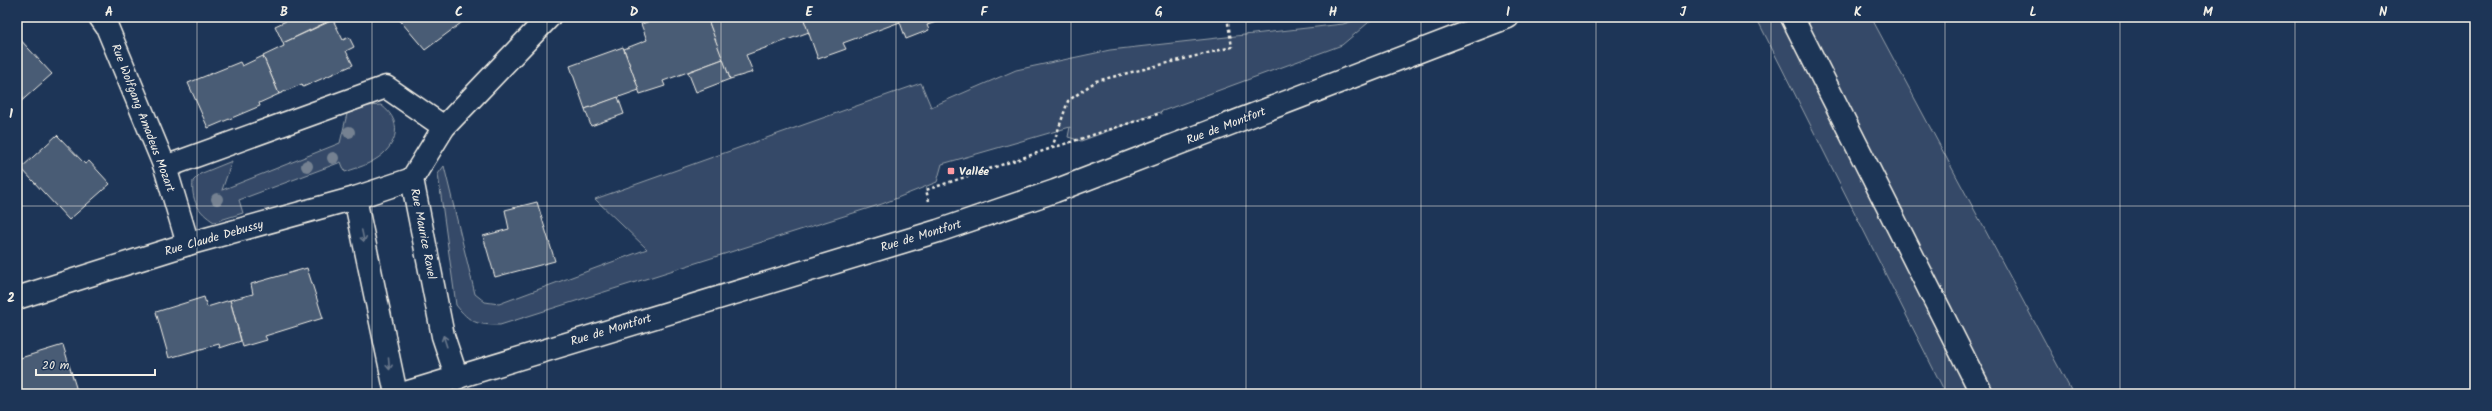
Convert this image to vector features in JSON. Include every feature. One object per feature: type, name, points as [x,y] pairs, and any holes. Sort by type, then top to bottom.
[{"type":"street","name":"Rue Wolfgang Amadeus Mozart","points":[[100,17],[107,27],[165,167],[188,244]]},
{"type":"street","name":"Rue Maurice Ravel","points":[[457,378],[443,336],[412,179],[444,127],[549,17]]},
{"type":"street","name":"Rue de Montfort","points":[[402,394],[938,231],[1055,191],[1508,17]]},
{"type":"street","points":[[1792,17],[1982,394]]},
{"type":"street","points":[[165,167],[386,88],[444,127]]},
{"type":"street","name":"Rue Claude Debussy","points":[[17,298],[188,244],[355,198],[412,179]]},
{"type":"street","points":[[355,198],[396,394]]},
{"type":"path","points":[[938,231],[926,190],[1052,148],[1068,101],[1096,81],[1232,47],[1227,17]]},
{"type":"shaded area","points":[[1366,17],[1375,17],[1342,45],[1081,141],[1068,137],[1070,127],[942,164],[937,182],[882,204],[500,325],[475,322],[466,316],[456,305],[438,174],[444,166],[475,294],[485,302],[499,304],[647,249],[595,199],[921,83],[931,107],[1016,70],[1110,50],[1343,24]]},
{"type":"shaded area","points":[[1756,17],[1871,17],[2073,394],[1946,394]]},
{"type":"shaded area","points":[[381,105],[389,112],[394,120],[394,137],[386,152],[369,163],[345,172],[341,162],[239,200],[243,213],[214,222],[200,210],[197,205],[193,194],[193,181],[200,174],[232,161],[222,190],[340,143],[347,114],[367,106]]},
{"type":"building","points":[[295,17],[329,17],[331,20],[283,43],[275,26]]},
{"type":"building","points":[[397,17],[469,17],[425,50]]},
{"type":"building","points":[[663,17],[707,17],[723,59],[663,81],[665,86],[640,94],[624,49],[647,40],[641,24]]},
{"type":"building","points":[[707,17],[803,17],[809,32],[746,55],[753,72],[730,79]]},
{"type":"building","points":[[803,17],[898,17],[900,22],[843,43],[846,49],[818,59]]},
{"type":"building","points":[[898,17],[952,17],[927,25],[929,30],[906,39]]},
{"type":"building","points":[[333,20],[343,40],[349,37],[354,47],[346,51],[353,65],[303,87],[302,84],[279,94],[263,56],[284,46],[283,43]]},
{"type":"building","points":[[17,36],[52,74],[17,105]]},
{"type":"building","points":[[623,47],[639,90],[585,109],[570,66]]},
{"type":"building","points":[[263,56],[279,94],[259,103],[260,106],[208,128],[188,83],[240,62],[242,66]]},
{"type":"building","points":[[723,59],[730,79],[696,92],[688,72]]},
{"type":"building","points":[[618,97],[624,114],[591,126],[585,109]]},
{"type":"building","points":[[57,135],[85,164],[89,161],[110,184],[69,220],[21,168]]},
{"type":"building","points":[[537,202],[555,261],[495,277],[483,236],[509,229],[505,210]]},
{"type":"building","points":[[307,268],[323,318],[265,336],[267,340],[243,347],[230,300],[253,294],[251,284]]},
{"type":"building","points":[[204,297],[207,307],[230,300],[241,341],[220,348],[219,344],[169,358],[156,312]]},
{"type":"building","points":[[63,345],[78,394],[17,394],[17,359]]},
{"type":"place","name":"Vallée","points":[[951,171]]}]
